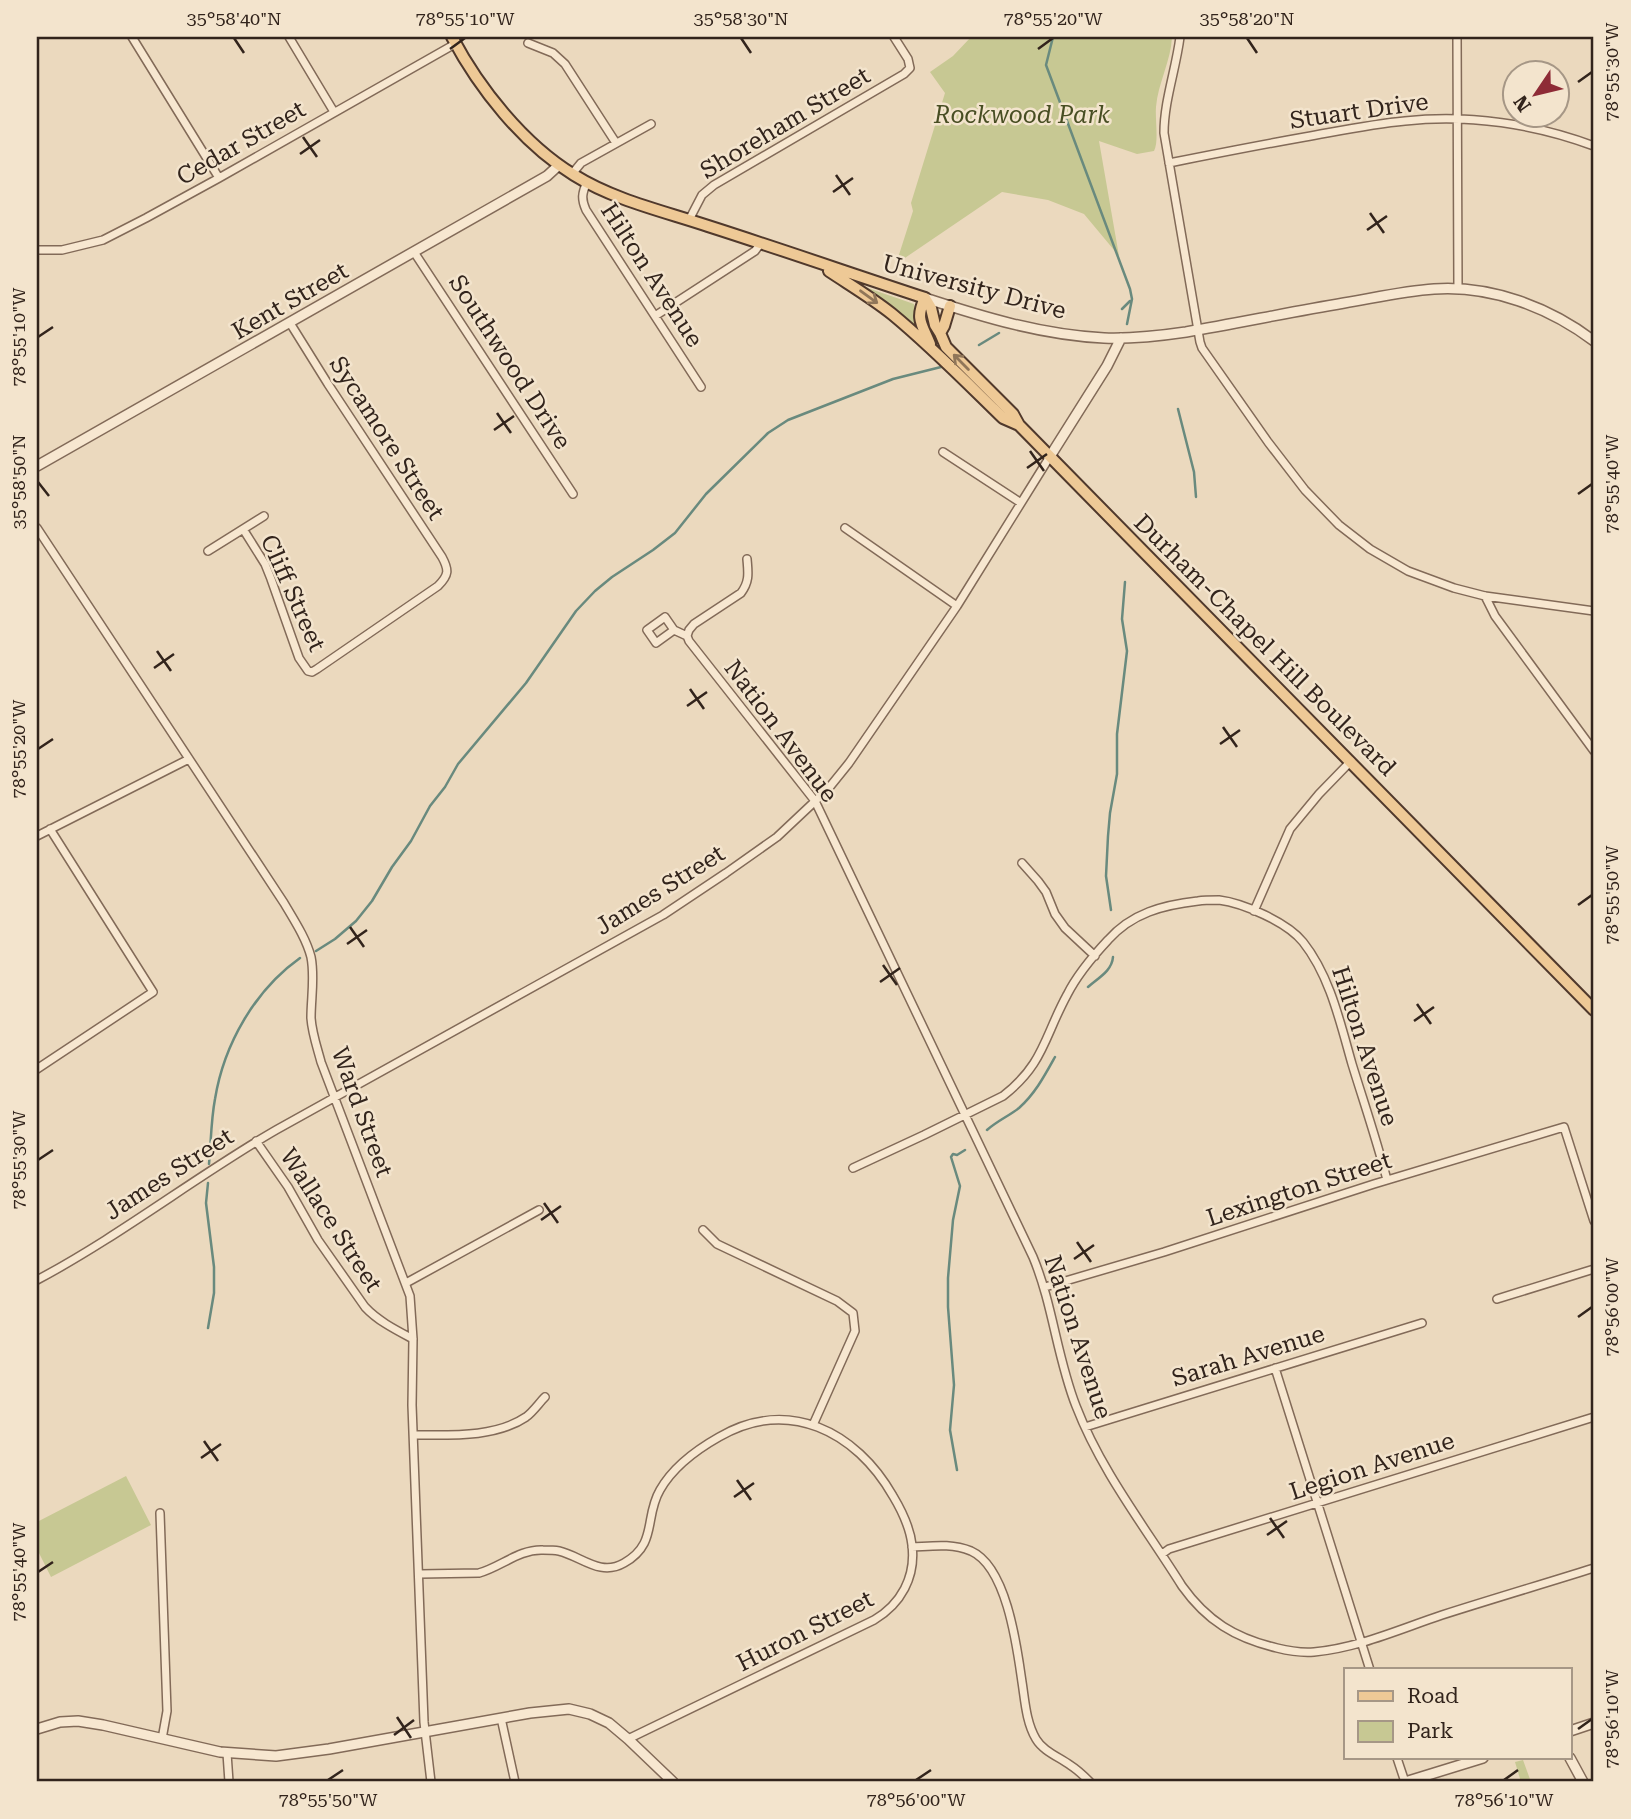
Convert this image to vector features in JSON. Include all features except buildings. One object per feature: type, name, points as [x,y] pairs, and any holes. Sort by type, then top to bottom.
[{"type":"main road","name":"University Drive","points":[[454,40],[499,107],[535,144],[572,174],[634,202],[925,298]]},
{"type":"main road","points":[[812,260],[875,302],[933,351],[1003,418],[1018,425]]},
{"type":"main road","points":[[925,298],[919,320],[933,351]]},
{"type":"main road","name":"Durham-Chapel Hill Boulevard","points":[[925,298],[931,308],[935,325],[950,352],[1013,414],[1018,425],[1049,458],[1594,1010]]},
{"type":"main road","points":[[940,333],[950,306]]},
{"type":"street","points":[[132,37],[219,178]]},
{"type":"street","points":[[289,37],[334,112]]},
{"type":"street","name":"Shoreham Street","points":[[689,220],[698,200],[708,190],[898,79],[909,68],[908,59],[894,37]]},
{"type":"street","points":[[1180,37],[1164,120],[1164,133],[1200,342],[1268,442],[1305,490],[1339,525],[1370,549],[1408,571],[1485,596],[1594,611]]},
{"type":"street","points":[[1457,37],[1458,288]]},
{"type":"street","name":"Cedar Street","points":[[37,250],[62,250],[103,240],[219,178],[454,40]]},
{"type":"street","points":[[528,43],[552,53],[565,64],[616,143]]},
{"type":"street","name":"Stuart Drive","points":[[1169,163],[1406,121],[1499,122],[1527,126],[1594,146]]},
{"type":"street","points":[[572,174],[582,163],[651,124]]},
{"type":"street","name":"Kent Street","points":[[37,466],[547,176],[559,165]]},
{"type":"street","name":"Hilton Avenue","points":[[587,182],[582,193],[586,210],[701,387]]},
{"type":"street","points":[[655,316],[755,251],[761,243]]},
{"type":"street","name":"Southwood Drive","points":[[414,252],[573,494]]},
{"type":"street","name":"University Drive","points":[[925,298],[1038,330],[1073,336],[1121,338],[1199,330],[1418,290],[1458,288],[1502,295],[1539,308],[1594,341]]},
{"type":"street","name":"Sycamore Street","points":[[290,323],[442,557],[447,569],[438,586],[317,669],[308,671]]},
{"type":"street","name":"James Street","points":[[37,1280],[90,1249],[256,1141],[663,915],[777,837],[828,789],[849,763],[957,606],[1107,366],[1121,338]]},
{"type":"street","points":[[943,452],[1021,503]]},
{"type":"street","points":[[208,551],[264,516]]},
{"type":"street","name":"Ward Street","points":[[37,528],[284,903],[307,946],[312,970],[313,1034],[321,1062],[406,1283],[412,1310],[424,1732],[431,1782]]},
{"type":"street","points":[[845,528],[957,606]]},
{"type":"street","name":"Cliff Street","points":[[243,529],[265,564],[299,658],[308,671]]},
{"type":"street","points":[[674,630],[687,636],[691,627],[741,593],[749,577],[747,559]]},
{"type":"street","points":[[1485,596],[1495,617],[1594,751]]},
{"type":"street","name":"Nation Avenue","points":[[687,636],[815,801],[1033,1257],[1045,1287],[1072,1396],[1085,1427],[1107,1468],[1194,1601],[1220,1625],[1236,1634],[1260,1644],[1306,1652],[1361,1642],[1594,1568]]},
{"type":"street","points":[[37,836],[188,759]]},
{"type":"street","points":[[1254,911],[1290,829],[1318,794],[1351,761]]},
{"type":"street","points":[[37,1069],[153,992],[50,829]]},
{"type":"street","points":[[1022,863],[1046,892],[1061,923],[1095,956]]},
{"type":"street","name":"Hilton Avenue","points":[[853,1168],[1003,1096],[1032,1068],[1067,994],[1108,940],[1128,921],[1162,906],[1216,900],[1254,911],[1287,928],[1316,960],[1337,1012],[1387,1180]]},
{"type":"street","name":"Lexington Street","points":[[1045,1287],[1164,1252],[1387,1180],[1564,1128],[1594,1221]]},
{"type":"street","name":"Wallace Street","points":[[256,1141],[288,1187],[318,1240],[365,1307],[372,1315],[413,1339]]},
{"type":"street","points":[[406,1283],[539,1210]]},
{"type":"street","points":[[703,1230],[717,1244],[837,1301],[853,1313],[855,1331],[813,1425]]},
{"type":"street","points":[[1497,1299],[1594,1269]]},
{"type":"street","name":"Sarah Avenue","points":[[1085,1427],[1422,1323]]},
{"type":"street","points":[[1275,1368],[1369,1668]]},
{"type":"street","points":[[414,1435],[471,1434],[503,1427],[526,1417],[545,1397]]},
{"type":"street","name":"Legion Avenue","points":[[1162,1554],[1169,1549],[1594,1417]]},
{"type":"street","name":"Huron Street","points":[[420,1574],[479,1573],[525,1552],[540,1550],[560,1551],[597,1568],[617,1566],[625,1563],[647,1539],[659,1491],[670,1475],[696,1452],[720,1436],[744,1425],[789,1420],[813,1425],[849,1443],[875,1469],[906,1519],[912,1547],[910,1574],[900,1598],[884,1614],[628,1739]]},
{"type":"street","points":[[160,1513],[167,1711],[162,1739]]},
{"type":"street","points":[[912,1547],[956,1546],[979,1556],[989,1567],[1008,1608],[1029,1722],[1035,1737],[1040,1744],[1090,1782]]},
{"type":"street","points":[[37,1729],[60,1722],[78,1721],[227,1753],[289,1755],[558,1709],[579,1711],[599,1718],[628,1739],[673,1782]]},
{"type":"street","points":[[501,1718],[515,1782]]},
{"type":"street","points":[[1572,1730],[1594,1723]]},
{"type":"street","points":[[227,1753],[229,1782]]},
{"type":"street","points":[[1397,1759],[1405,1782],[1480,1759]]},
{"type":"street","points":[[1571,1759],[1583,1782]]},
{"type":"green space","name":"Rockwood Park","points":[[971,37],[1172,37],[1157,98],[1154,151],[1137,154],[1099,141],[1119,256],[1084,214],[1048,200],[1002,192],[896,264],[913,211],[911,203],[945,93],[930,72],[953,56]]},
{"type":"green space","points":[[862,286],[914,304],[916,331]]},
{"type":"green space","points":[[126,1476],[151,1525],[51,1577],[37,1549],[37,1522]]},
{"type":"green space","points":[[1523,1760],[1531,1782],[1521,1782],[1515,1762]]},
{"type":"waterway","points":[[1053,37],[1046,65],[1130,289],[1132,299],[1127,324]]},
{"type":"waterway","points":[[1122,309],[1130,301]]},
{"type":"waterway","points":[[979,345],[999,333]]},
{"type":"waterway","points":[[316,951],[356,921],[372,901],[458,764],[526,683],[576,611],[595,591],[675,533],[706,494],[768,433],[788,420],[893,379],[941,367]]},
{"type":"waterway","points":[[1178,409],[1194,472],[1196,497]]},
{"type":"waterway","points":[[1111,910],[1106,876],[1110,813],[1117,774],[1117,734],[1127,651],[1122,619],[1125,582]]},
{"type":"waterway","points":[[1088,987],[1107,970],[1113,957]]},
{"type":"waterway","points":[[209,1164],[219,1078],[234,1039],[244,1020],[269,986],[300,958]]},
{"type":"waterway","points":[[987,1130],[1025,1103],[1055,1057]]},
{"type":"waterway","points":[[957,1470],[950,1430],[954,1385],[948,1278],[953,1220],[960,1186],[951,1157],[965,1150]]},
{"type":"waterway","points":[[208,1183],[206,1203],[214,1267],[214,1293],[208,1328]]}]
